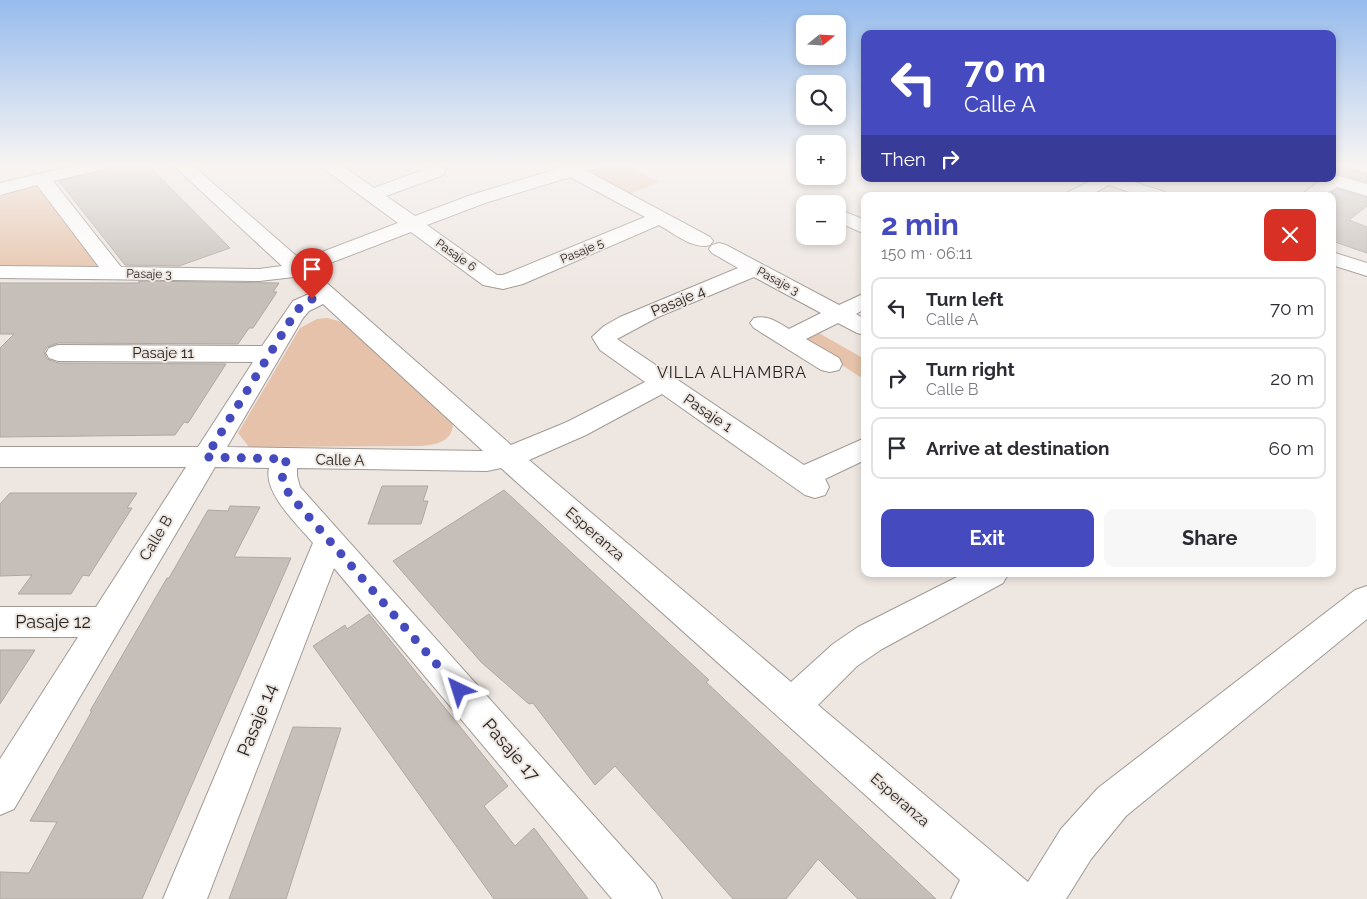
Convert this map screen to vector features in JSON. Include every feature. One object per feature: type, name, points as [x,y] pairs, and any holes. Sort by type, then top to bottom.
[{"type":"street","points":[[63,206],[115,273]]},
{"type":"street","name":"Esperanza","points":[[227,206],[507,457],[792,705],[991,891]]},
{"type":"street","points":[[386,206],[412,224]]},
{"type":"street","name":"Pasaje 3","points":[[0,272],[278,274],[297,269],[458,206]]},
{"type":"street","points":[[638,206],[660,218]]},
{"type":"street","name":"Pasaje 3","points":[[660,218],[861,326]]},
{"type":"street","name":"Pasaje 5","points":[[503,282],[515,279],[660,218]]},
{"type":"street","points":[[846,219],[861,226]]},
{"type":"street","name":"Pasaje 6","points":[[412,224],[491,280],[503,282]]},
{"type":"street","points":[[1336,259],[1367,270]]},
{"type":"street","name":"Pasaje 4","points":[[604,337],[609,331],[631,321],[754,269]]},
{"type":"street","name":"Calle B","points":[[0,795],[300,306],[324,294]]},
{"type":"street","points":[[788,339],[861,302]]},
{"type":"street","points":[[762,323],[830,364]]},
{"type":"street","name":"Pasaje 1","points":[[604,337],[608,345],[809,482],[861,450]]},
{"type":"street","name":"Pasaje 11","points":[[58,353],[269,354]]},
{"type":"street","name":"Calle A","points":[[0,457],[206,457],[487,462],[541,446],[663,383]]},
{"type":"street","name":"Pasaje 17","points":[[287,459],[282,469],[281,479],[289,494],[640,899]]},
{"type":"street","name":"Pasaje 14","points":[[185,899],[329,541]]},
{"type":"street","points":[[792,705],[845,655],[870,638],[986,577]]},
{"type":"street","points":[[1042,899],[1076,844],[1112,802],[1367,600]]},
{"type":"street","name":"Pasaje 12","points":[[0,622],[106,622]]},
{"type":"shaded area","points":[[0,206],[55,206],[100,263],[90,269],[0,268]]},
{"type":"shaded area","points":[[327,318],[342,322],[448,417],[453,424],[450,435],[438,443],[422,446],[249,447],[238,433],[300,328],[317,319]]},
{"type":"shaded area","points":[[817,332],[861,357],[861,376],[860,377],[803,339]]},
{"type":"building","points":[[79,206],[188,206],[230,248],[179,266],[125,265]]},
{"type":"building","points":[[1336,206],[1367,206],[1349,220],[1367,227],[1367,253],[1336,242]]},
{"type":"building","points":[[138,281],[279,283],[273,292],[277,292],[253,328],[249,328],[238,344],[58,343],[47,347],[44,352],[47,359],[58,363],[226,364],[188,423],[184,422],[175,435],[0,437],[0,348],[14,334],[0,334],[0,283],[140,283]]},
{"type":"building","points":[[382,486],[428,486],[423,501],[428,501],[421,524],[368,524]]},
{"type":"building","points":[[504,490],[709,680],[706,682],[936,899],[858,899],[818,859],[786,899],[733,899],[615,766],[595,785],[533,703],[529,704],[481,662],[393,561]]},
{"type":"building","points":[[10,493],[137,493],[127,508],[132,508],[89,576],[83,575],[71,594],[18,594],[32,575],[0,576],[0,504]]},
{"type":"building","points":[[230,506],[260,507],[234,557],[291,558],[142,899],[0,899],[0,872],[29,873],[57,822],[30,821],[92,711],[90,711],[167,578],[169,578],[208,510],[228,511]]},
{"type":"building","points":[[369,614],[508,786],[484,806],[515,846],[534,828],[588,899],[494,899],[313,646],[345,625],[347,629]]},
{"type":"building","points":[[0,650],[35,650],[0,704]]},
{"type":"building","points":[[293,727],[341,728],[286,899],[229,899]]},
{"type":"district","name":"VILLA ALHAMBRA","points":[[732,372]]},
{"type":"route","points":[[312,299],[297,310],[206,457],[287,459],[282,469],[281,479],[289,494],[459,690]]}]
